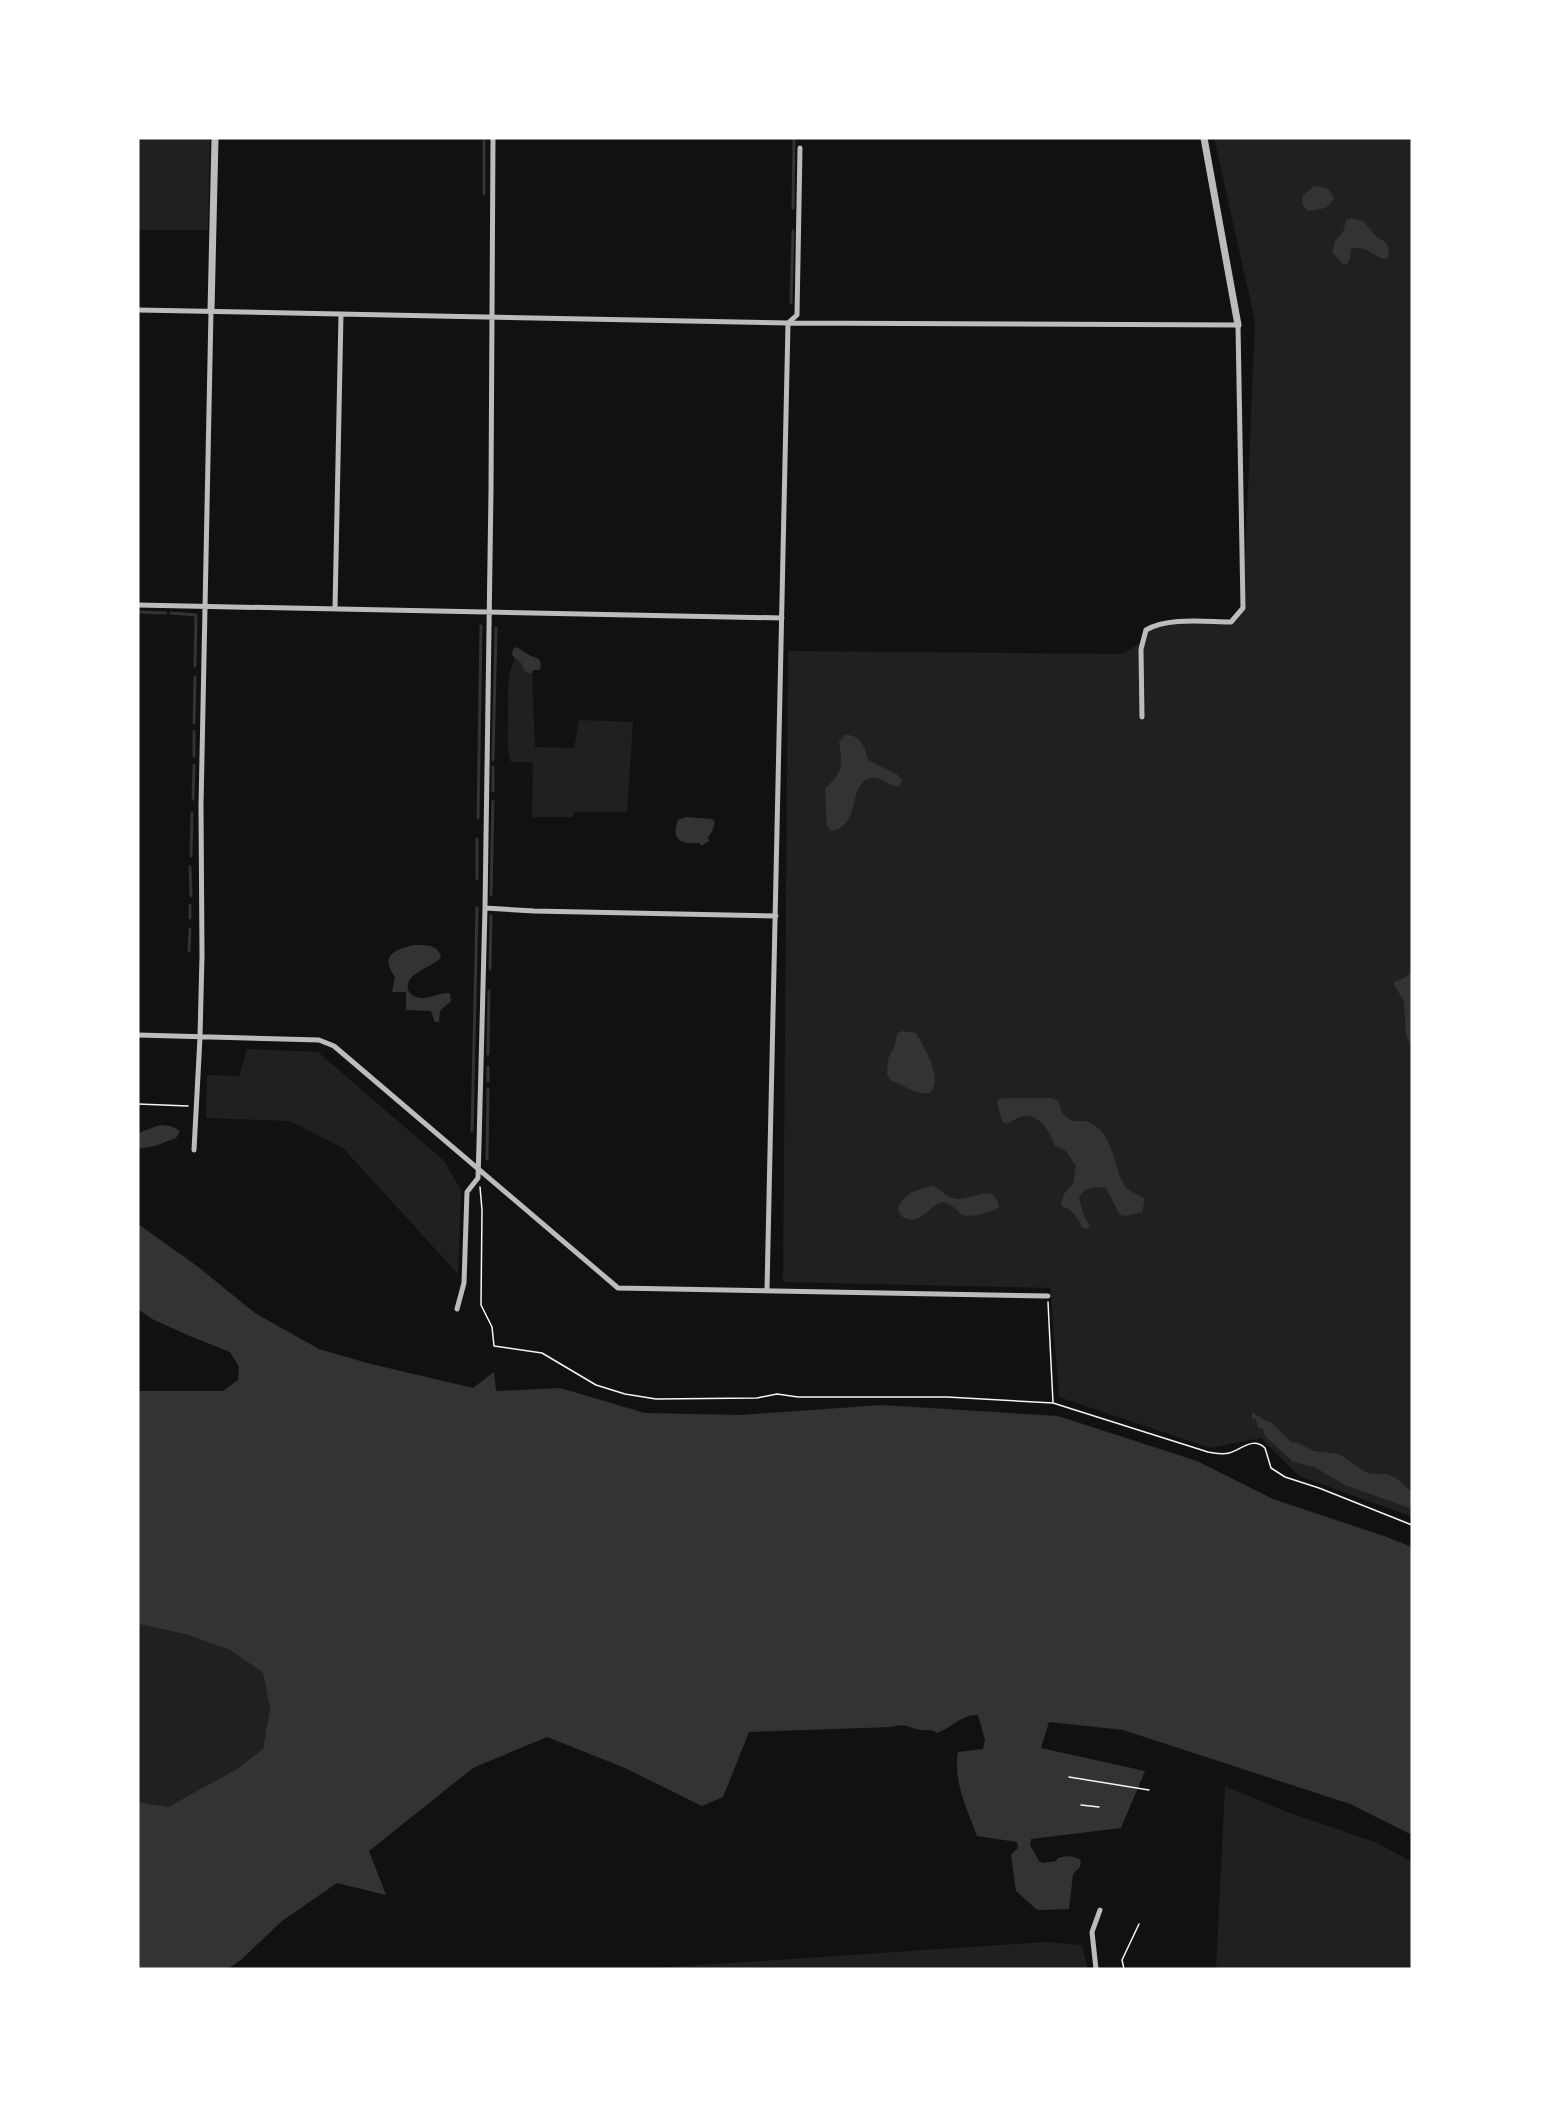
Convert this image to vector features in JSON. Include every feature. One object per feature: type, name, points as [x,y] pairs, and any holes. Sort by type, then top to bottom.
[{"type":"street","points":[[194,1150],[200,1037],[201,806],[215,138]]},
{"type":"street","points":[[457,1309],[464,1283],[467,1192],[478,1178],[485,908],[493,138]]},
{"type":"street","points":[[1142,717],[1142,642],[1146,630],[1156,624],[1168,622],[1231,621],[1243,608],[1238,325],[1204,138]]},
{"type":"street","points":[[767,1290],[788,323],[797,315],[800,148]]},
{"type":"street","points":[[138,310],[788,323],[1238,325]]},
{"type":"street","points":[[335,609],[341,314]]},
{"type":"street","points":[[138,605],[782,618]]},
{"type":"street","points":[[485,908],[776,916]]},
{"type":"street","points":[[138,1035],[319,1040],[334,1046],[618,1288],[1048,1296]]},
{"type":"street","points":[[1096,1969],[1092,1932],[1100,1910]]},
{"type":"path","points":[[138,1104],[196,1107]]},
{"type":"path","points":[[478,1178],[482,1210],[481,1305],[492,1327],[494,1346],[542,1353],[596,1385],[625,1394],[656,1399],[757,1398],[777,1394],[798,1397],[947,1397],[1053,1403],[1208,1452],[1231,1453],[1257,1443],[1265,1448],[1271,1468],[1285,1477],[1412,1524]]},
{"type":"path","points":[[1048,1296],[1053,1403]]},
{"type":"path","points":[[1069,1777],[1149,1790]]},
{"type":"path","points":[[1081,1805],[1099,1807]]},
{"type":"path","points":[[1124,1969],[1122,1960],[1139,1924]]},
{"type":"shaded area","points":[[138,138],[210,138],[208,230],[138,230]]},
{"type":"shaded area","points":[[1214,138],[1412,138],[1412,1517],[1299,1476],[1261,1438],[1210,1448],[1059,1397],[1050,1288],[783,1282],[788,651],[1122,654],[1142,642],[1146,630],[1156,624],[1231,621],[1243,608],[1255,321]]},
{"type":"shaded area","points":[[1314,186],[1327,189],[1334,199],[1326,208],[1308,211],[1302,204],[1303,195]]},
{"type":"shaded area","points":[[1351,218],[1363,221],[1376,236],[1385,242],[1389,248],[1388,257],[1384,259],[1365,249],[1356,248],[1351,249],[1350,259],[1344,265],[1332,252],[1335,241],[1343,232],[1346,220]]},
{"type":"shaded area","points":[[517,647],[539,659],[540,670],[533,670],[532,674],[524,671],[521,663],[512,655],[513,649]]},
{"type":"shaded area","points":[[515,658],[521,663],[524,671],[532,674],[535,747],[574,748],[579,720],[633,722],[627,812],[574,812],[573,817],[532,817],[533,762],[511,762],[508,750],[508,686]]},
{"type":"shaded area","points":[[845,735],[850,735],[861,742],[868,760],[898,775],[903,781],[898,786],[875,778],[864,782],[859,788],[847,822],[841,828],[831,831],[827,826],[825,788],[835,778],[840,768],[839,742]]},
{"type":"shaded area","points":[[686,817],[712,819],[715,822],[708,837],[709,841],[701,846],[700,843],[683,842],[677,837],[678,820]]},
{"type":"shaded area","points":[[414,945],[427,945],[440,953],[441,958],[413,976],[408,984],[408,991],[417,997],[426,998],[450,993],[451,1001],[440,1011],[439,1022],[435,1022],[431,1011],[406,1010],[406,992],[392,992],[395,977],[389,959],[400,949]]},
{"type":"shaded area","points":[[1412,971],[1412,1049],[1406,1035],[1404,1001],[1394,982],[1406,977]]},
{"type":"shaded area","points":[[901,1031],[916,1033],[928,1055],[935,1079],[930,1093],[914,1091],[891,1081],[887,1074],[888,1059],[895,1045],[897,1034]]},
{"type":"shaded area","points":[[247,1049],[318,1052],[444,1161],[461,1190],[458,1274],[343,1148],[290,1121],[206,1118],[207,1075],[239,1076]]},
{"type":"shaded area","points":[[1052,1098],[1058,1101],[1062,1113],[1071,1121],[1087,1121],[1097,1127],[1108,1141],[1125,1186],[1145,1199],[1142,1212],[1127,1216],[1120,1215],[1106,1188],[1090,1188],[1079,1198],[1090,1227],[1082,1228],[1075,1215],[1061,1204],[1064,1194],[1073,1184],[1076,1166],[1066,1151],[1055,1146],[1047,1129],[1038,1120],[1027,1116],[1006,1124],[1002,1121],[997,1102],[999,1099]]},
{"type":"shaded area","points":[[160,1125],[171,1126],[180,1131],[176,1138],[155,1146],[138,1149],[138,1133]]},
{"type":"shaded area","points":[[932,1186],[950,1197],[960,1199],[991,1194],[996,1198],[999,1206],[988,1212],[966,1216],[943,1202],[914,1220],[901,1216],[898,1209],[907,1196],[916,1190]]},
{"type":"shaded area","points":[[138,1224],[197,1266],[255,1313],[319,1349],[367,1363],[473,1388],[494,1372],[496,1391],[560,1388],[645,1413],[741,1415],[882,1405],[1058,1416],[1197,1461],[1273,1499],[1412,1547],[1412,1835],[1350,1804],[1123,1730],[1049,1722],[1041,1748],[1145,1771],[1121,1828],[1031,1839],[1030,1845],[1039,1861],[1043,1863],[1067,1856],[1081,1860],[1080,1867],[1073,1874],[1069,1909],[1040,1910],[1016,1891],[1011,1855],[1018,1848],[1017,1842],[977,1836],[962,1795],[957,1774],[958,1752],[983,1749],[985,1740],[978,1715],[967,1717],[937,1733],[901,1725],[749,1732],[723,1797],[702,1806],[625,1768],[547,1737],[473,1768],[369,1851],[386,1895],[337,1883],[282,1921],[242,1959],[228,1969],[138,1969],[138,1802],[168,1807],[235,1770],[263,1749],[270,1708],[263,1673],[230,1650],[185,1634],[138,1624],[138,1391],[223,1391],[238,1380],[239,1367],[230,1352],[152,1319],[138,1309]]},
{"type":"shaded area","points":[[1252,1412],[1271,1422],[1291,1442],[1314,1451],[1339,1454],[1371,1474],[1387,1474],[1399,1480],[1412,1493],[1412,1509],[1345,1485],[1314,1467],[1293,1462],[1265,1436],[1263,1429],[1258,1428],[1256,1419],[1252,1419]]},
{"type":"shaded area","points":[[138,1624],[185,1634],[230,1650],[263,1673],[270,1708],[263,1749],[235,1770],[168,1807],[138,1802]]},
{"type":"shaded area","points":[[1225,1786],[1290,1813],[1375,1842],[1412,1862],[1412,1969],[1216,1969]]},
{"type":"shaded area","points":[[1046,1942],[1082,1945],[1088,1969],[641,1969]]},
{"type":"waterway","points":[[484,138],[484,194]]},
{"type":"waterway","points":[[793,208],[794,138]]},
{"type":"waterway","points":[[791,303],[793,231]]},
{"type":"waterway","points":[[138,612],[166,613]]},
{"type":"waterway","points":[[171,613],[196,615],[195,666]]},
{"type":"waterway","points":[[478,818],[481,626]]},
{"type":"waterway","points":[[493,760],[496,628]]},
{"type":"waterway","points":[[194,723],[195,677]]},
{"type":"waterway","points":[[194,731],[194,756]]},
{"type":"waterway","points":[[193,799],[194,765]]},
{"type":"waterway","points":[[493,767],[493,791]]},
{"type":"waterway","points":[[491,895],[493,801]]},
{"type":"waterway","points":[[191,856],[192,813]]},
{"type":"waterway","points":[[477,839],[477,879]]},
{"type":"waterway","points":[[190,867],[191,896]]},
{"type":"waterway","points":[[190,905],[190,918]]},
{"type":"waterway","points":[[472,1131],[477,908]]},
{"type":"waterway","points":[[490,969],[491,916]]},
{"type":"waterway","points":[[189,951],[190,929]]},
{"type":"waterway","points":[[488,1054],[489,991]]},
{"type":"waterway","points":[[488,1067],[488,1081]]},
{"type":"waterway","points":[[487,1159],[488,1089]]}]
